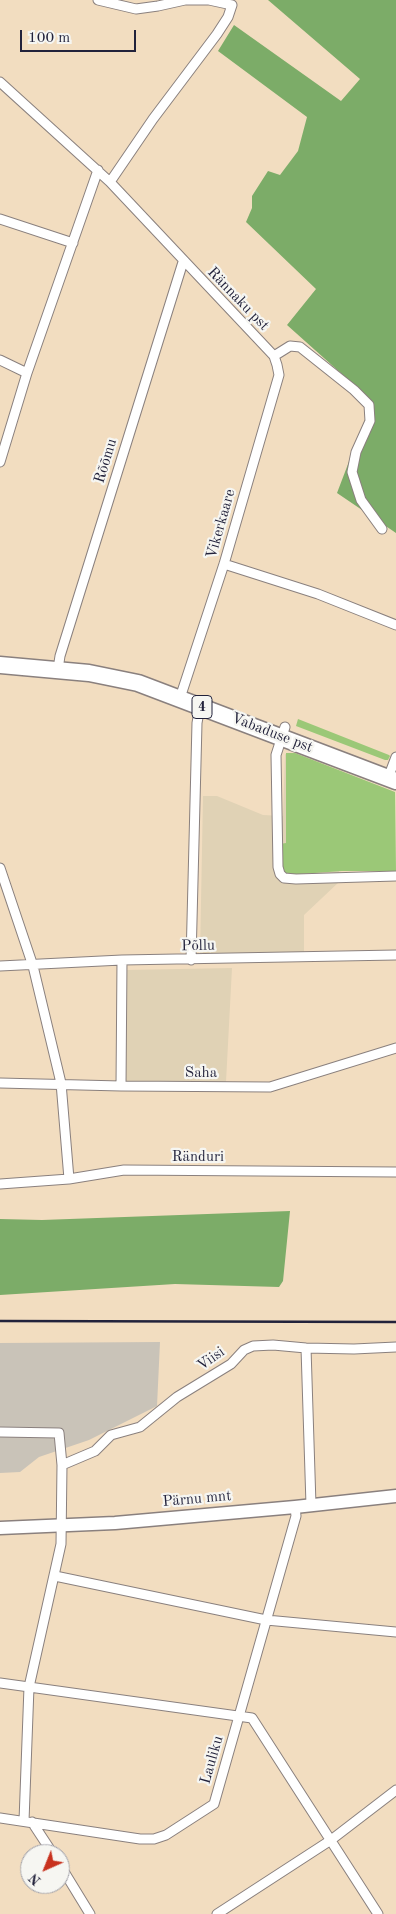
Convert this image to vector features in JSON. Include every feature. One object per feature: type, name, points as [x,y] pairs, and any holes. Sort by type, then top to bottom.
[{"type":"highway","name":"Vabaduse pst","points":[[0,658],[59,666],[181,694],[394,771]]},
{"type":"highway","name":"Vabaduse pst","points":[[0,666],[59,666]]},
{"type":"highway","name":"Vabaduse pst","points":[[181,694],[200,706],[283,732]]},
{"type":"main road","name":"Pärnu mnt","points":[[0,1528],[61,1527],[295,1507],[396,1496]]},
{"type":"street","points":[[98,0],[136,9],[186,0],[209,0],[232,5],[224,23],[110,182]]},
{"type":"street","name":"Rännaku pst","points":[[0,82],[98,170],[274,356]]},
{"type":"street","points":[[0,462],[27,373],[98,170]]},
{"type":"street","points":[[0,219],[72,243]]},
{"type":"street","name":"Rõõmu","points":[[59,666],[60,656],[183,262]]},
{"type":"street","points":[[274,356],[290,346],[300,347],[354,390],[369,405],[370,421],[356,452],[352,472],[361,500],[382,529]]},
{"type":"street","name":"Vikerkaare","points":[[181,694],[224,564],[279,375],[274,356]]},
{"type":"street","points":[[0,360],[27,373]]},
{"type":"street","points":[[224,564],[318,594],[396,625]]},
{"type":"street","points":[[191,960],[197,723],[200,706]]},
{"type":"street","points":[[283,732],[276,755],[278,867],[280,874],[284,878],[296,879],[396,876]]},
{"type":"street","points":[[0,868],[33,966],[61,1084],[69,1179]]},
{"type":"street","name":"Põllu","points":[[0,966],[33,966],[122,960],[396,955]]},
{"type":"street","points":[[121,1086],[122,960]]},
{"type":"street","name":"Saha","points":[[0,1083],[270,1087],[396,1048]]},
{"type":"street","name":"Ränduri","points":[[0,1184],[69,1179],[124,1170],[396,1172]]},
{"type":"street","name":"Viisi","points":[[62,1465],[95,1451],[111,1435],[140,1427],[177,1397],[231,1364],[244,1350],[260,1345],[354,1349],[396,1347]]},
{"type":"street","points":[[306,1348],[311,1505]]},
{"type":"street","points":[[0,1432],[59,1433],[62,1465],[61,1544],[29,1688],[28,1821],[45,1844]]},
{"type":"street","name":"Lauliku","points":[[0,1818],[140,1839],[154,1839],[166,1835],[214,1804],[296,1516],[295,1507]]},
{"type":"street","points":[[55,1576],[266,1620],[396,1632]]},
{"type":"street","points":[[0,1683],[252,1718],[378,1914]]},
{"type":"street","points":[[220,1913],[331,1840],[396,1790]]},
{"type":"street","points":[[70,1881],[90,1914]]},
{"type":"shaded area","points":[[285,754],[384,794],[339,870],[339,882],[304,915],[304,952],[200,955],[203,796],[217,796],[263,815],[283,816]]},
{"type":"shaded area","points":[[232,968],[226,1082],[125,1082],[125,970]]},
{"type":"shaded area","points":[[160,1342],[157,1406],[89,1440],[39,1457],[20,1472],[0,1473],[0,1343]]},
{"type":"green space","points":[[268,0],[396,0],[396,533],[337,493],[372,401],[287,325],[316,289],[246,222],[252,208],[252,196],[268,171],[280,175],[298,151],[307,117],[218,51],[234,25],[341,101],[360,79]]},
{"type":"green space","points":[[298,719],[390,756],[388,760],[385,760],[296,726]]},
{"type":"green space","points":[[286,753],[295,753],[395,792],[396,871],[342,871],[287,875],[282,869],[280,844],[286,843]]},
{"type":"green space","points":[[290,1211],[283,1281],[279,1287],[175,1284],[0,1295],[0,1219],[42,1220]]},
{"type":"railway","points":[[0,1321],[396,1322]]}]
